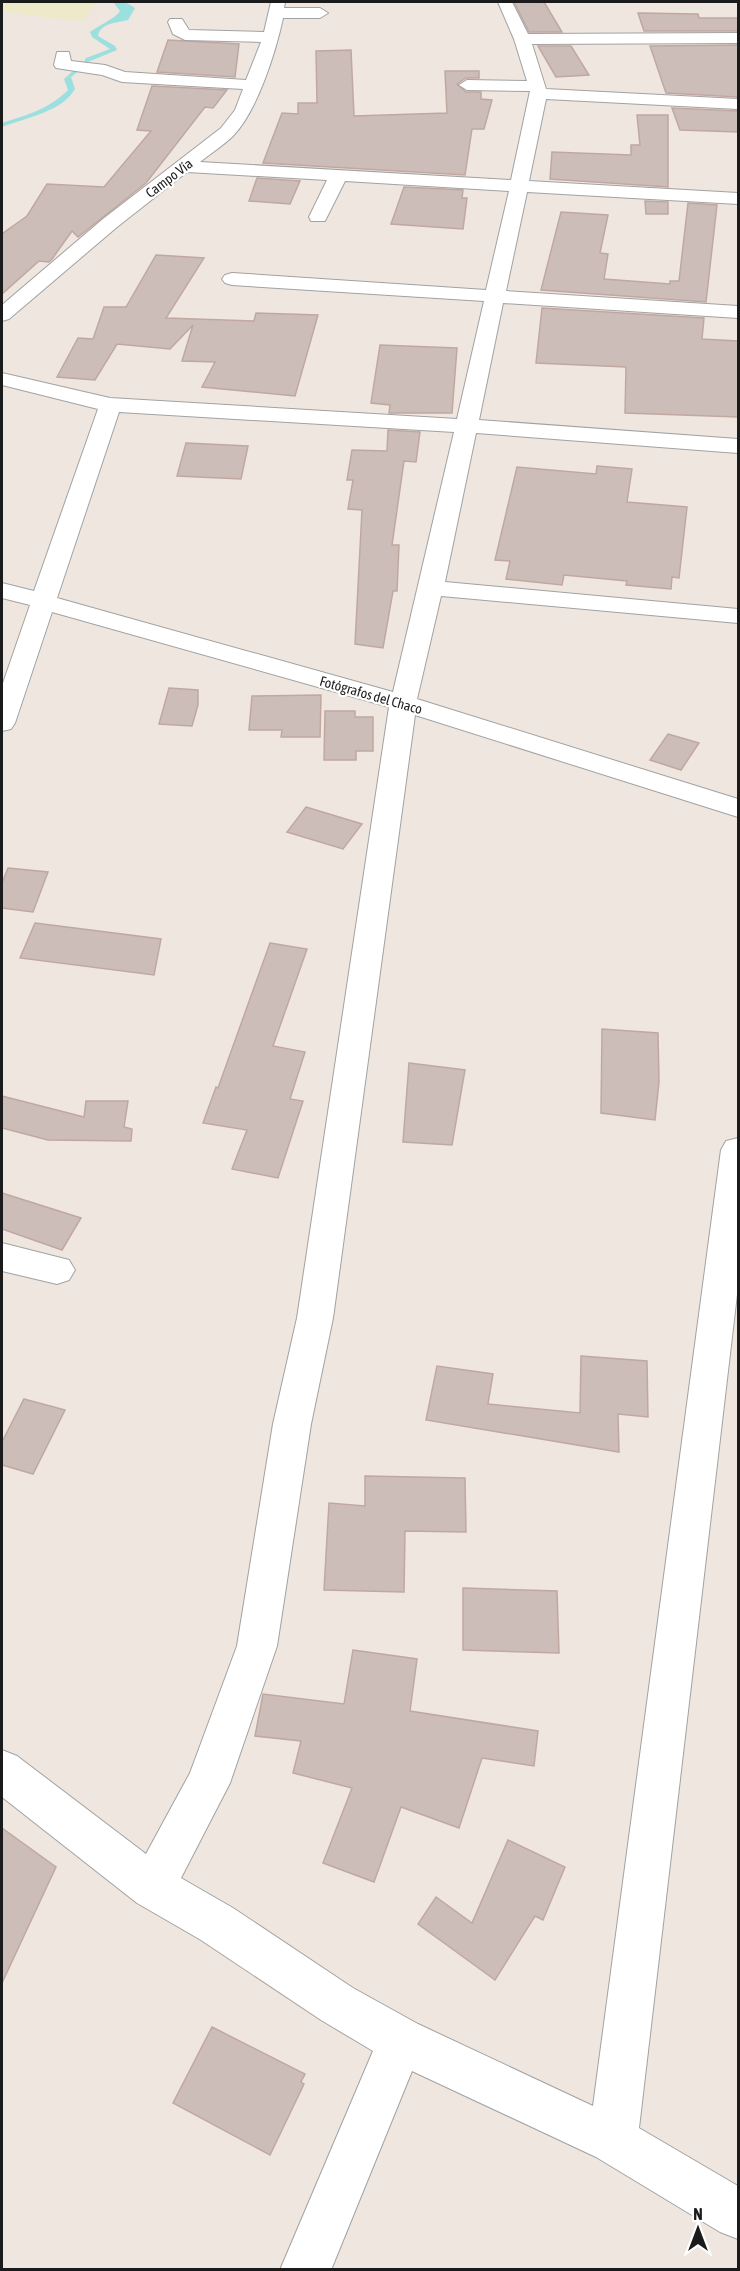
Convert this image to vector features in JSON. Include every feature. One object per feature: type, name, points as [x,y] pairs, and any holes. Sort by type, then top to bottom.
[{"type":"street","points":[[153,1887],[208,1783],[257,1646],[292,1424],[315,1318],[403,704],[431,588],[538,90],[522,39],[505,3]]},
{"type":"street","points":[[277,7],[320,13]]},
{"type":"street","name":"Campo Vía","points":[[2,315],[110,223],[227,132],[243,110],[271,37],[277,7]]},
{"type":"street","points":[[176,22],[179,31],[186,34],[271,37]]},
{"type":"street","points":[[522,39],[738,38]]},
{"type":"street","points":[[63,55],[62,66],[105,70],[122,77],[252,85]]},
{"type":"street","points":[[467,85],[738,104]]},
{"type":"street","points":[[185,166],[738,199]]},
{"type":"street","points":[[318,217],[339,176]]},
{"type":"street","points":[[232,279],[738,312]]},
{"type":"street","points":[[2,380],[110,405],[465,426],[738,446]]},
{"type":"street","points":[[2,723],[41,601],[110,405]]},
{"type":"street","points":[[431,588],[738,616]]},
{"type":"street","name":"Fotógrafos del Chaco","points":[[2,590],[403,704],[738,808]]},
{"type":"street","points":[[614,2140],[738,1150]]},
{"type":"street","points":[[2,1257],[57,1270]]},
{"type":"street","points":[[2,1771],[153,1887],[217,1924],[337,2004],[401,2041],[614,2140],[738,2214]]},
{"type":"street","points":[[305,2270],[401,2041]]},
{"type":"shaded area","points":[[2,2],[97,2],[82,21],[2,12]]},
{"type":"water","points":[[113,2],[125,2],[135,8],[128,20],[109,24],[99,32],[98,36],[115,46],[117,50],[83,64],[86,58],[110,49],[92,37],[90,32],[118,14],[120,11]]},
{"type":"water","points":[[74,70],[79,71],[71,77],[75,89],[69,97],[52,109],[2,127],[2,123],[37,111],[61,97],[68,90],[64,79]]},
{"type":"building","points":[[514,2],[544,2],[562,32],[529,32]]},
{"type":"building","points":[[638,13],[698,14],[699,18],[738,18],[738,31],[644,31]]},
{"type":"building","points":[[168,40],[239,44],[235,77],[157,72]]},
{"type":"building","points":[[738,45],[738,97],[666,93],[650,46]]},
{"type":"building","points":[[538,46],[571,46],[589,75],[556,77]]},
{"type":"building","points":[[351,50],[354,116],[447,113],[445,71],[479,71],[479,78],[466,78],[457,84],[466,92],[481,92],[481,99],[492,100],[484,129],[472,129],[465,175],[263,163],[282,113],[298,114],[298,103],[317,103],[316,51]]},
{"type":"building","points":[[152,86],[227,90],[213,108],[205,107],[146,183],[78,237],[72,231],[49,262],[39,261],[2,294],[2,234],[27,216],[47,184],[104,187],[151,131],[137,130]]},
{"type":"building","points":[[672,108],[738,111],[738,132],[680,130]]},
{"type":"building","points":[[637,115],[668,115],[668,187],[550,179],[552,152],[631,155],[631,145],[640,145]]},
{"type":"building","points":[[257,178],[300,181],[290,204],[249,201]]},
{"type":"building","points":[[404,187],[463,190],[462,198],[467,198],[463,229],[391,224]]},
{"type":"building","points":[[645,201],[668,202],[668,214],[646,214]]},
{"type":"building","points":[[688,203],[717,205],[706,302],[541,290],[561,212],[608,215],[600,253],[608,254],[604,279],[670,284],[670,281],[679,281]]},
{"type":"building","points":[[156,255],[204,258],[166,318],[254,321],[256,313],[318,315],[295,396],[202,387],[215,362],[182,361],[193,325],[170,349],[117,344],[95,380],[57,377],[78,338],[93,339],[104,307],[126,307]]},
{"type":"building","points":[[542,308],[704,318],[702,339],[738,341],[738,417],[625,413],[626,367],[536,363]]},
{"type":"building","points":[[380,345],[457,348],[452,413],[389,413],[390,405],[371,403]]},
{"type":"building","points":[[388,430],[420,432],[416,462],[404,461],[392,545],[399,545],[397,591],[393,591],[383,648],[355,644],[362,510],[348,509],[353,480],[347,480],[352,450],[387,451]]},
{"type":"building","points":[[186,443],[248,446],[241,479],[177,476]]},
{"type":"building","points":[[597,466],[632,469],[627,502],[687,507],[679,578],[672,577],[671,589],[626,585],[627,581],[564,575],[562,585],[506,579],[510,561],[495,560],[517,467],[596,474]]},
{"type":"building","points":[[169,688],[198,690],[198,705],[192,726],[159,724]]},
{"type":"building","points":[[321,695],[320,737],[281,737],[282,730],[249,730],[252,696]]},
{"type":"building","points":[[325,711],[355,711],[355,717],[373,717],[373,751],[356,751],[356,760],[324,760]]},
{"type":"building","points":[[668,734],[699,743],[681,770],[650,760]]},
{"type":"building","points":[[306,807],[362,824],[343,849],[287,832]]},
{"type":"building","points":[[8,868],[48,872],[33,912],[2,908],[2,883]]},
{"type":"building","points":[[35,923],[161,939],[154,975],[20,958]]},
{"type":"building","points":[[270,943],[307,949],[273,1046],[305,1052],[290,1099],[303,1101],[278,1178],[232,1169],[247,1130],[203,1123],[216,1087],[218,1088]]},
{"type":"building","points":[[602,1029],[658,1033],[659,1082],[655,1120],[601,1113]]},
{"type":"building","points":[[409,1063],[465,1070],[452,1145],[403,1142]]},
{"type":"building","points":[[2,1096],[84,1117],[86,1101],[128,1101],[124,1127],[132,1129],[131,1141],[48,1140],[2,1128]]},
{"type":"building","points":[[2,1193],[81,1218],[62,1250],[2,1229]]},
{"type":"building","points":[[581,1356],[647,1361],[648,1417],[618,1414],[619,1452],[426,1420],[437,1366],[493,1374],[488,1404],[580,1413]]},
{"type":"building","points":[[24,1399],[65,1410],[33,1474],[2,1465],[2,1442]]},
{"type":"building","points":[[365,1476],[465,1478],[466,1532],[405,1531],[404,1592],[324,1590],[329,1503],[365,1506]]},
{"type":"building","points":[[463,1588],[557,1591],[559,1653],[463,1650]]},
{"type":"building","points":[[353,1650],[417,1659],[410,1711],[538,1731],[534,1766],[482,1758],[459,1828],[401,1807],[374,1882],[323,1863],[352,1788],[293,1773],[301,1741],[255,1736],[263,1694],[344,1704]]},
{"type":"building","points":[[2,1828],[56,1867],[2,1983]]},
{"type":"building","points":[[508,1840],[565,1867],[543,1920],[535,1916],[495,1980],[418,1924],[436,1897],[472,1923]]},
{"type":"building","points":[[212,2027],[305,2074],[301,2082],[304,2084],[270,2155],[173,2103]]}]
